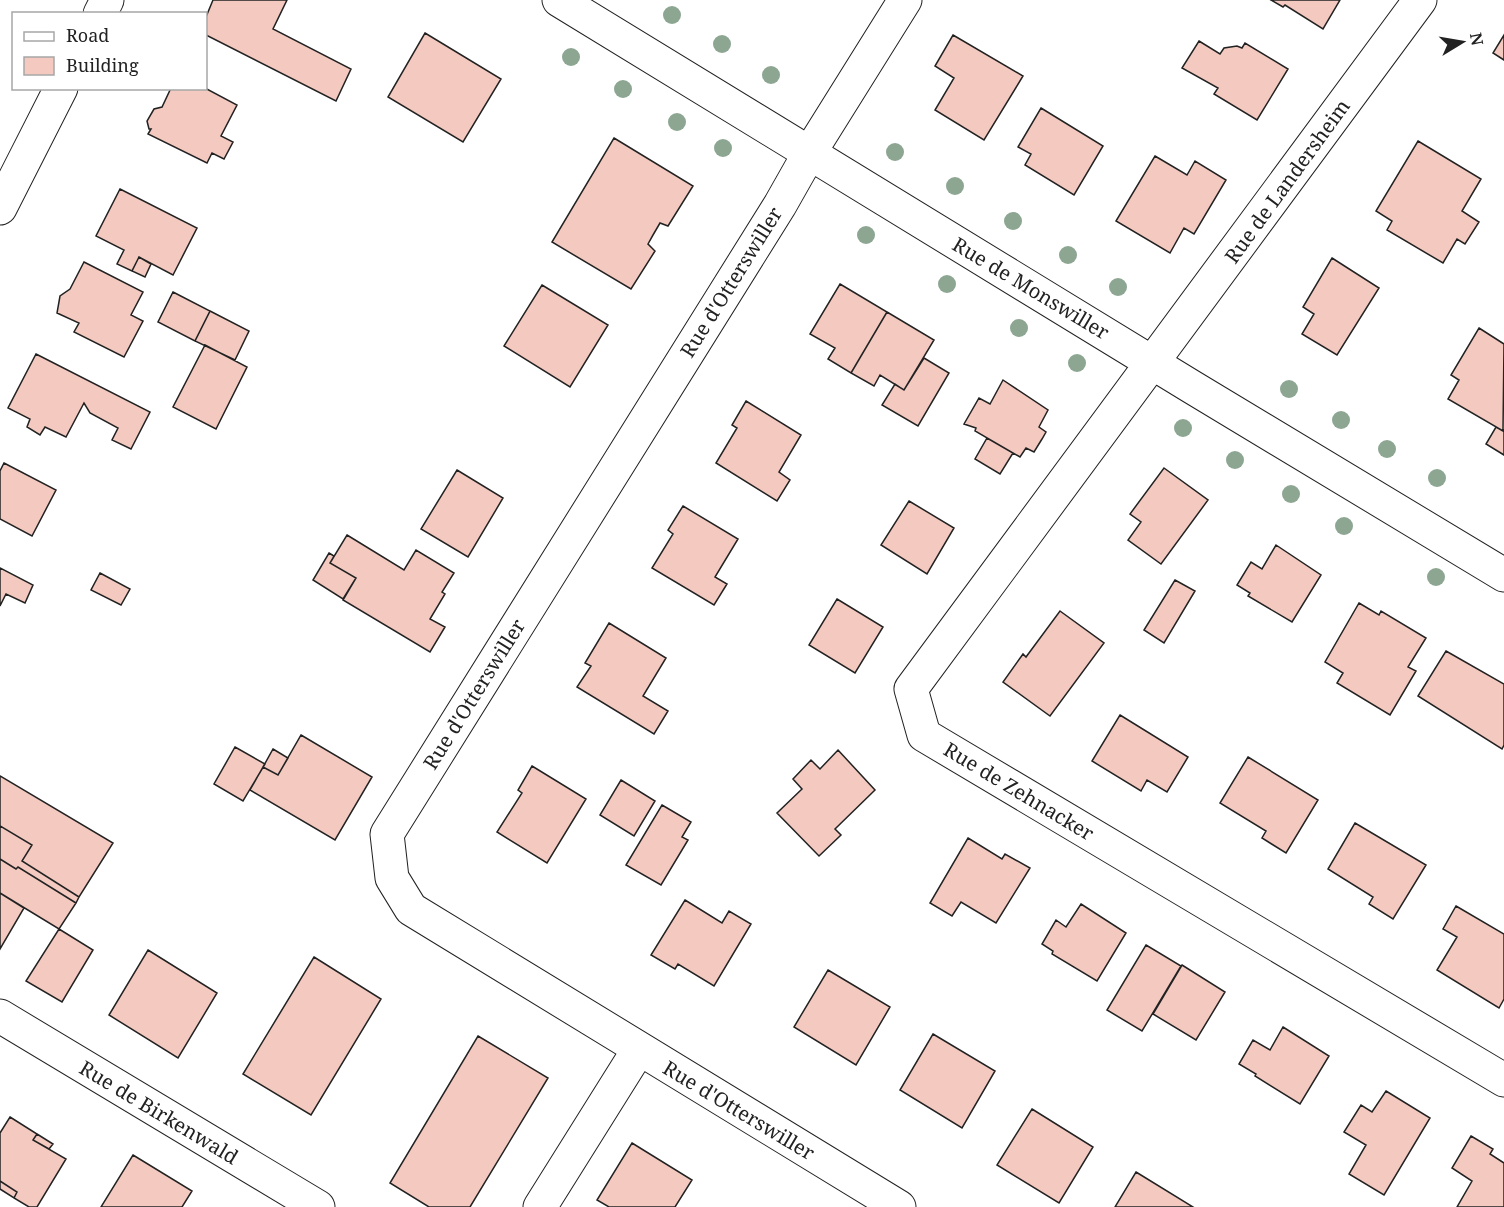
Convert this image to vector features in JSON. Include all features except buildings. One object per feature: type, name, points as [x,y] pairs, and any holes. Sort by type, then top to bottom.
[{"type":"street","name":"Rue de Monswiller","points":[[559,0],[1504,574]]},
{"type":"street","name":"Rue d'Otterswiller","points":[[899,1207],[411,909],[392,879],[387,834],[780,205],[905,0]]},
{"type":"street","name":"Rue de Landersheim","points":[[1151,361],[1195,306],[1420,0]]},
{"type":"street","points":[[0,208],[61,90]]},
{"type":"street","name":"Rue de Zehnacker","points":[[1151,361],[1111,420],[911,689],[924,735],[1504,1080]]},
{"type":"street","name":"Rue de Birkenwald","points":[[0,1016],[318,1207]]},
{"type":"street","points":[[540,1207],[639,1048]]}]
